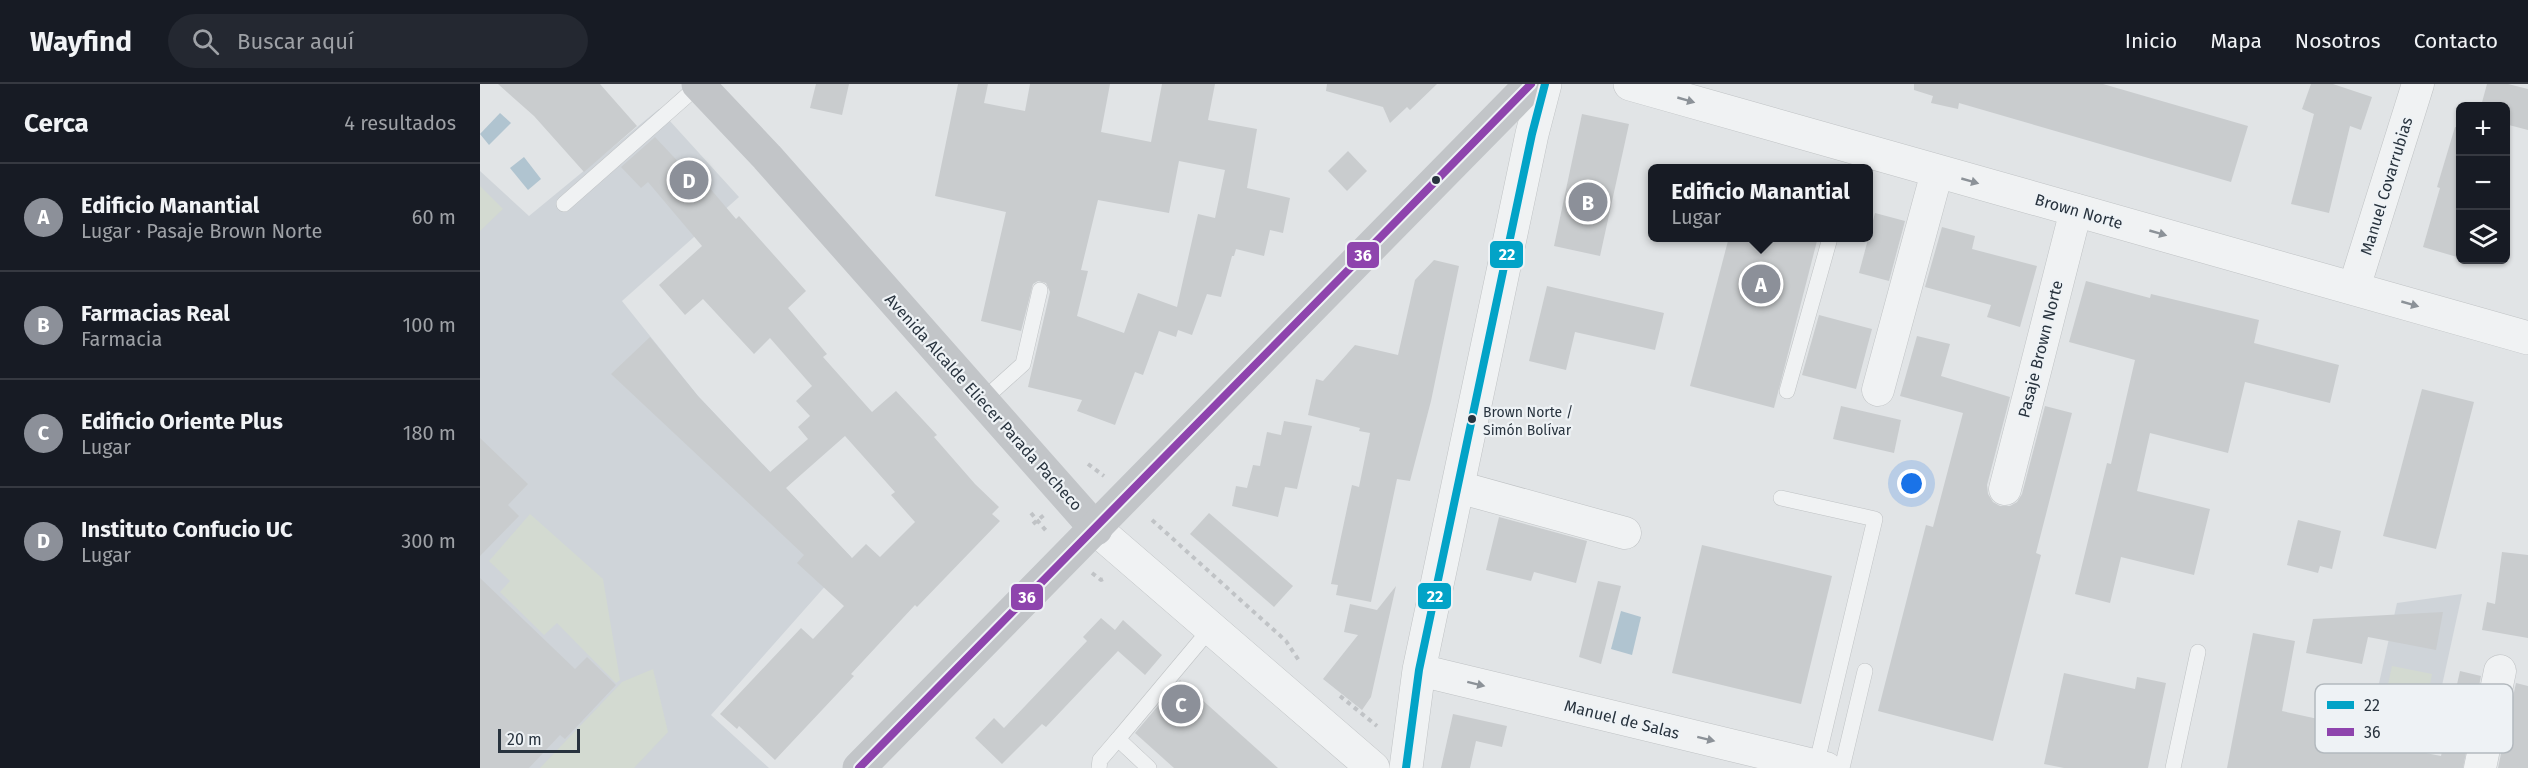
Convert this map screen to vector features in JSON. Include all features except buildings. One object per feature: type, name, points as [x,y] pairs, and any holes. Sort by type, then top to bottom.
[{"type":"main road","points":[[859,768],[1531,84]]},
{"type":"main road","name":"Avenida Alcalde Eliecer Parada Pacheco","points":[[698,85],[767,157],[1096,529]]},
{"type":"street","points":[[1406,768],[1419,670],[1532,134],[1545,84]]},
{"type":"street","name":"Brown Norte","points":[[1630,84],[1851,153],[1937,172],[2528,338]]},
{"type":"street","name":"Manuel Covarrubias","points":[[2354,288],[2418,84]]},
{"type":"street","points":[[1878,390],[1937,172]]},
{"type":"street","name":"Pasaje Brown Norte","points":[[2005,489],[2076,210]]},
{"type":"street","points":[[1458,487],[1625,533]]},
{"type":"street","name":"Avenida Alcalde Eliecer Parada Pacheco","points":[[1096,529],[1373,768]]},
{"type":"street","name":"Manuel de Salas","points":[[1419,670],[1828,767]]},
{"type":"street","points":[[2497,684],[2500,671]]},
{"type":"street","points":[[2480,768],[2483,753]]},
{"type":"lane","points":[[564,204],[698,85]]},
{"type":"lane","points":[[1787,391],[1829,242]]},
{"type":"lane","points":[[983,400],[1023,363],[1040,290]]},
{"type":"lane","points":[[1781,498],[1875,519],[1828,767]]},
{"type":"lane","points":[[1099,768],[1100,760],[1211,628]]},
{"type":"lane","points":[[2173,768],[2198,652]]},
{"type":"lane","points":[[1828,767],[1865,671]]},
{"type":"lane","points":[[1118,739],[1149,768]]},
{"type":"path","points":[[1088,464],[1107,478]]},
{"type":"path","points":[[1031,513],[1053,538]]},
{"type":"path","points":[[1033,524],[1046,513]]},
{"type":"path","points":[[1152,520],[1286,641],[1301,664]]},
{"type":"path","points":[[1154,534],[1158,527]]},
{"type":"path","points":[[1092,573],[1101,580]]},
{"type":"path","points":[[1335,692],[1377,726]]},
{"type":"shaded area","points":[[659,109],[739,197],[622,301],[698,396],[851,557],[711,715],[769,768],[480,768],[480,171],[529,216]]},
{"type":"shaded area","points":[[480,186],[503,209],[480,231]]},
{"type":"shaded area","points":[[530,514],[603,579],[620,680],[616,683],[557,623],[544,635],[500,592],[510,581],[489,561]]},
{"type":"shaded area","points":[[2462,594],[2442,684],[2379,684],[2397,603]]},
{"type":"shaded area","points":[[2392,666],[2432,674],[2430,684],[2388,684]]},
{"type":"shaded area","points":[[653,669],[668,732],[634,768],[540,768],[622,682]]},
{"type":"shaded area","points":[[2363,753],[2427,753],[2424,768],[2360,768]]},
{"type":"water","points":[[500,113],[511,123],[489,145],[480,134]]},
{"type":"water","points":[[524,157],[541,179],[528,190],[510,168]]},
{"type":"water","points":[[1621,611],[1641,617],[1632,655],[1611,649]]},
{"type":"transit line","name":"36","points":[[859,768],[1531,84]]},
{"type":"transit line","name":"22","points":[[1406,768],[1419,670],[1532,134],[1545,84]]},
{"type":"place","name":"Instituto Confucio UC","points":[[689,180]]},
{"type":"place","name":"Farmacias Real","points":[[1588,202]]},
{"type":"place","name":"Edificio Manantial","points":[[1761,284]]},
{"type":"place","name":"Brown Norte / Simón Bolívar","points":[[1472,419]]},
{"type":"place","name":"Edificio Oriente Plus","points":[[1181,704]]}]
